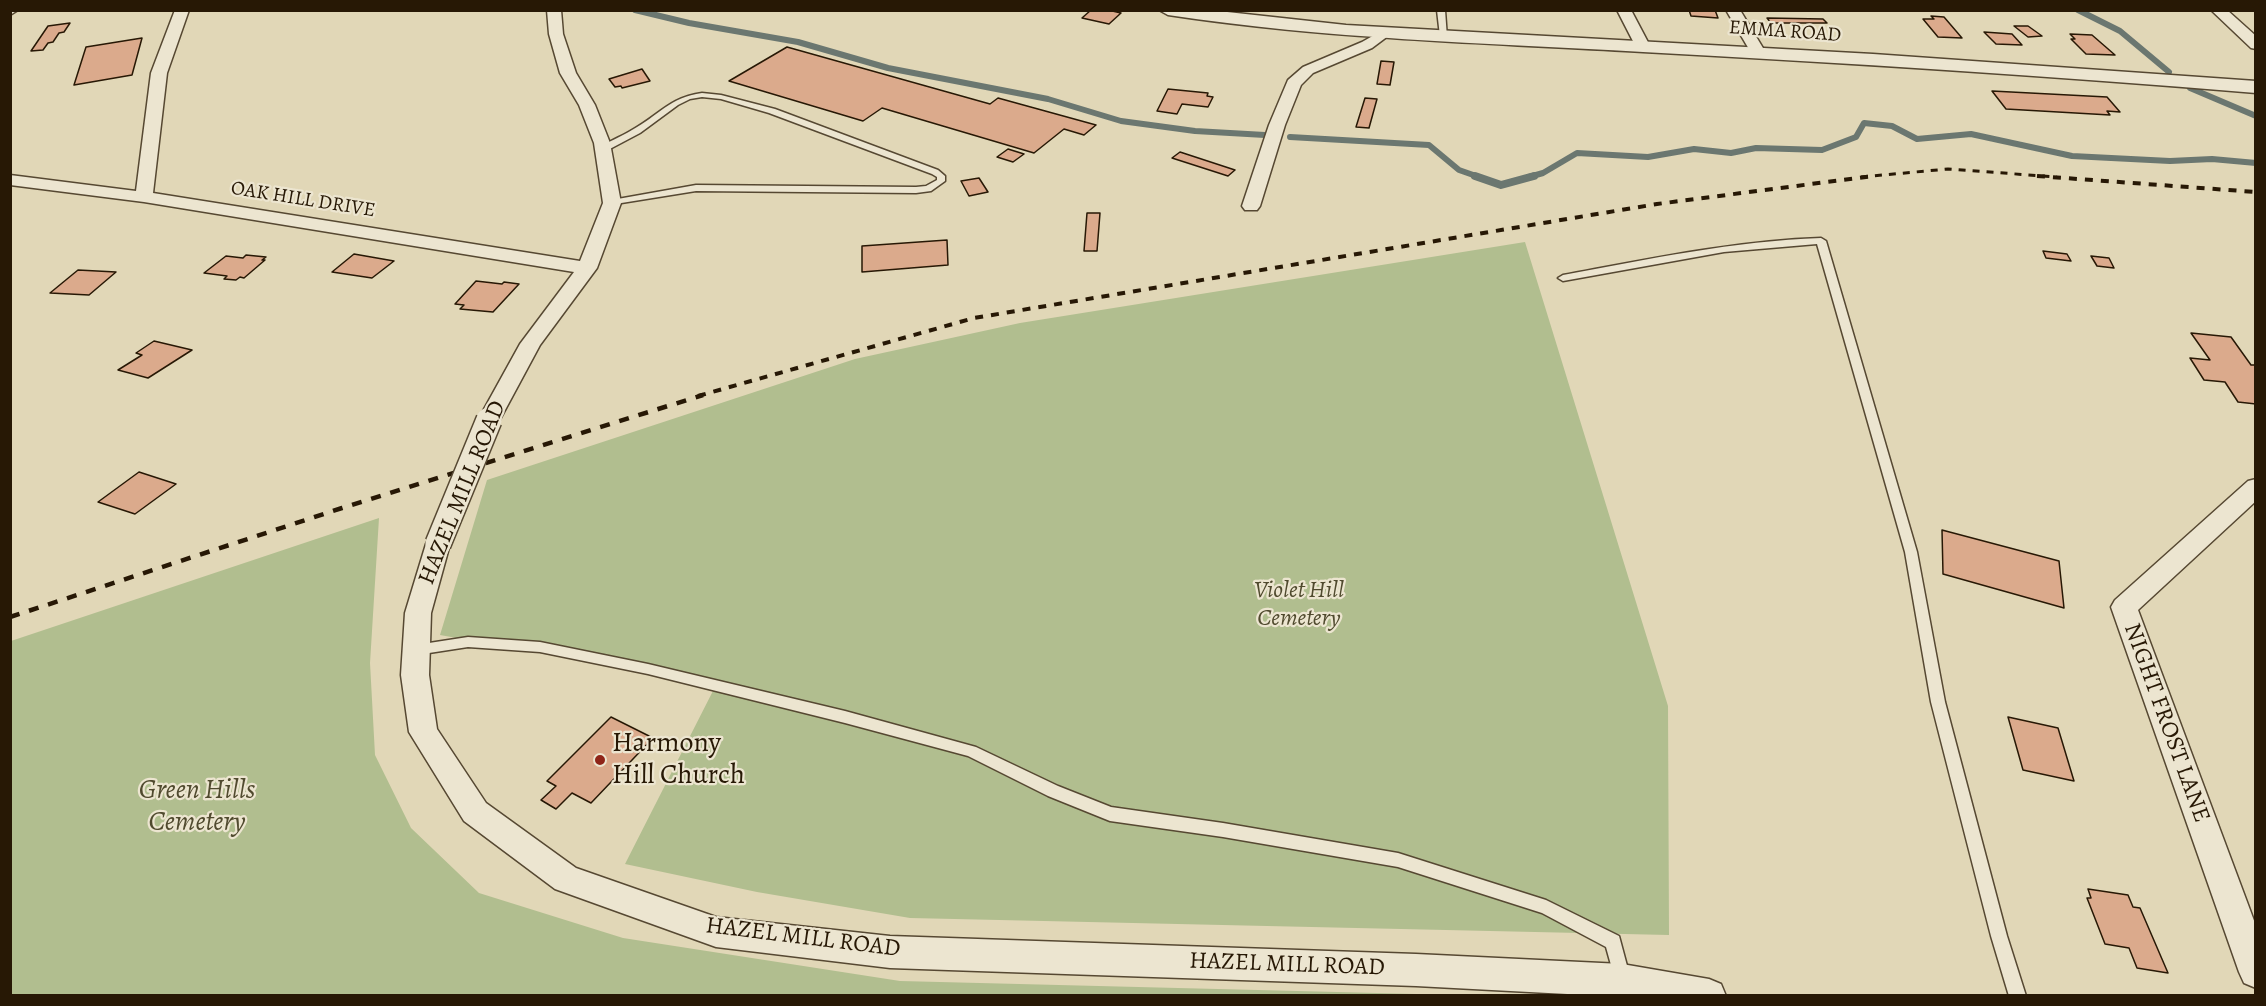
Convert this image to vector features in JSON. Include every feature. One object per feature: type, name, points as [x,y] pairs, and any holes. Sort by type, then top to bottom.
[{"type":"street","points":[[144,197],[159,73],[182,10]]},
{"type":"street","points":[[554,10],[556,34],[568,72],[587,105],[603,149],[612,204]]},
{"type":"street","name":"EMMA ROAD","points":[[1168,10],[1213,18],[1385,33],[1758,53],[2256,87]]},
{"type":"street","points":[[1624,10],[1642,46]]},
{"type":"street","points":[[1733,10],[1758,53]]},
{"type":"street","points":[[2218,10],[2256,45]]},
{"type":"street","points":[[1251,206],[1265,168],[1277,124],[1294,83],[1308,70],[1367,45],[1385,33]]},
{"type":"street","name":"OAK HILL DRIVE","points":[[10,180],[144,197],[587,268]]},
{"type":"street","name":"HAZEL MILL ROAD","points":[[612,204],[587,268],[530,344],[489,420],[438,544],[417,613],[415,675],[423,732],[475,812],[566,879],[716,932],[890,952],[1416,970],[1622,980],[1709,996]]},
{"type":"street","name":"NIGHT FROST LANE","points":[[2256,487],[2124,607],[2256,972]]},
{"type":"lane","points":[[1441,10],[1444,36]]},
{"type":"lane","points":[[603,149],[638,131],[675,104],[702,95],[721,97],[772,111],[941,176],[941,181],[928,189],[696,188],[612,204]]},
{"type":"lane","points":[[1563,278],[1750,246],[1791,241],[1821,241],[1911,552],[1938,702],[1999,936],[2018,996]]},
{"type":"lane","points":[[416,650],[468,642],[540,647],[648,669],[846,717],[971,752],[1053,791],[1110,814],[1223,830],[1398,860],[1546,907],[1613,942],[1622,980]]},
{"type":"green space","name":"Violet Hill Cemetery","points":[[1525,242],[1668,706],[1669,935],[910,918],[757,892],[625,864],[716,685],[440,635],[487,480],[855,359],[1020,323]]},
{"type":"green space","name":"Green Hills Cemetery","points":[[379,518],[370,663],[375,755],[411,828],[479,893],[623,938],[900,981],[1456,995],[11,995],[11,641]]},
{"type":"building","points":[[1091,10],[1121,13],[1109,24],[1082,18]]},
{"type":"building","points":[[1689,10],[1715,10],[1718,18],[1691,16]]},
{"type":"building","points":[[1931,16],[1944,17],[1962,38],[1938,37],[1923,19],[1934,19]]},
{"type":"building","points":[[1767,18],[1823,19],[1827,23],[1771,23]]},
{"type":"building","points":[[70,23],[64,32],[59,33],[43,50],[31,51],[48,26]]},
{"type":"building","points":[[2014,26],[2028,26],[2042,36],[2028,37]]},
{"type":"building","points":[[1984,32],[2012,34],[2022,45],[1996,44]]},
{"type":"building","points":[[2070,34],[2092,35],[2115,55],[2086,54],[2071,39],[2075,39]]},
{"type":"building","points":[[142,38],[132,75],[74,85],[86,47]]},
{"type":"building","points":[[787,47],[990,104],[998,98],[1096,125],[1084,135],[1064,129],[1034,153],[882,108],[863,121],[729,81]]},
{"type":"building","points":[[1381,61],[1394,62],[1390,85],[1377,84]]},
{"type":"building","points":[[642,69],[650,81],[622,88],[621,86],[615,87],[609,79]]},
{"type":"building","points":[[1168,89],[1208,93],[1207,96],[1213,97],[1208,107],[1182,104],[1177,114],[1157,111]]},
{"type":"building","points":[[1992,91],[2107,97],[2120,112],[2107,111],[2110,115],[2006,109]]},
{"type":"building","points":[[1365,98],[1377,99],[1369,128],[1356,127]]},
{"type":"building","points":[[1008,149],[1024,154],[1013,162],[997,157]]},
{"type":"building","points":[[1180,152],[1235,170],[1228,176],[1172,158]]},
{"type":"building","points":[[979,178],[988,192],[969,196],[961,181]]},
{"type":"building","points":[[1087,213],[1100,213],[1097,251],[1084,251]]},
{"type":"building","points":[[947,240],[948,265],[862,272],[862,246]]},
{"type":"building","points":[[2043,251],[2067,254],[2071,261],[2046,258]]},
{"type":"building","points":[[354,254],[394,261],[372,278],[332,272]]},
{"type":"building","points":[[246,255],[266,257],[244,278],[224,279],[227,276],[204,273],[226,256],[243,258]]},
{"type":"building","points":[[2091,256],[2109,258],[2114,268],[2097,266]]},
{"type":"building","points":[[78,270],[116,272],[89,295],[50,293]]},
{"type":"building","points":[[476,281],[519,284],[493,312],[460,309],[464,305],[455,304]]},
{"type":"building","points":[[2191,333],[2231,337],[2251,365],[2256,365],[2256,404],[2238,402],[2225,382],[2204,380],[2190,358],[2210,360]]},
{"type":"building","points":[[154,341],[192,350],[148,378],[118,370],[142,355],[136,353]]},
{"type":"building","points":[[139,472],[176,484],[135,514],[98,502]]},
{"type":"building","points":[[1942,530],[2059,561],[2064,608],[1943,574]]},
{"type":"building","name":"Harmony Hill Church","points":[[611,717],[653,738],[591,803],[572,793],[556,809],[541,800],[556,786],[547,781]]},
{"type":"building","points":[[2008,717],[2058,728],[2074,781],[2023,770]]},
{"type":"building","points":[[2088,889],[2128,895],[2133,907],[2140,908],[2168,973],[2137,968],[2129,948],[2105,944],[2087,898],[2091,898]]},
{"type":"waterway","points":[[635,10],[689,23],[798,42],[888,68],[1048,99],[1121,121],[1195,131],[1265,135]]},
{"type":"waterway","points":[[2078,10],[2120,31],[2169,72]]},
{"type":"waterway","points":[[2190,88],[2256,116]]},
{"type":"waterway","points":[[1529,177],[1543,173],[1577,153],[1648,157],[1694,149],[1731,153],[1756,148],[1822,150],[1856,137],[1864,123],[1892,126],[1917,139],[1971,134],[2072,156],[2170,161],[2212,159],[2256,163]]},
{"type":"waterway","points":[[1290,137],[1429,145],[1459,170],[1479,177]]},
{"type":"waterway","points":[[1475,176],[1501,185],[1534,176]]},
{"type":"railway","points":[[1861,177],[1948,169],[2057,177]]},
{"type":"railway","points":[[698,396],[974,318],[1657,204],[1873,176]]},
{"type":"railway","points":[[2037,176],[2256,192]]},
{"type":"railway","points":[[10,617],[342,508],[703,395]]},
{"type":"place","name":"Harmony Hill Church","points":[[600,760]]}]
